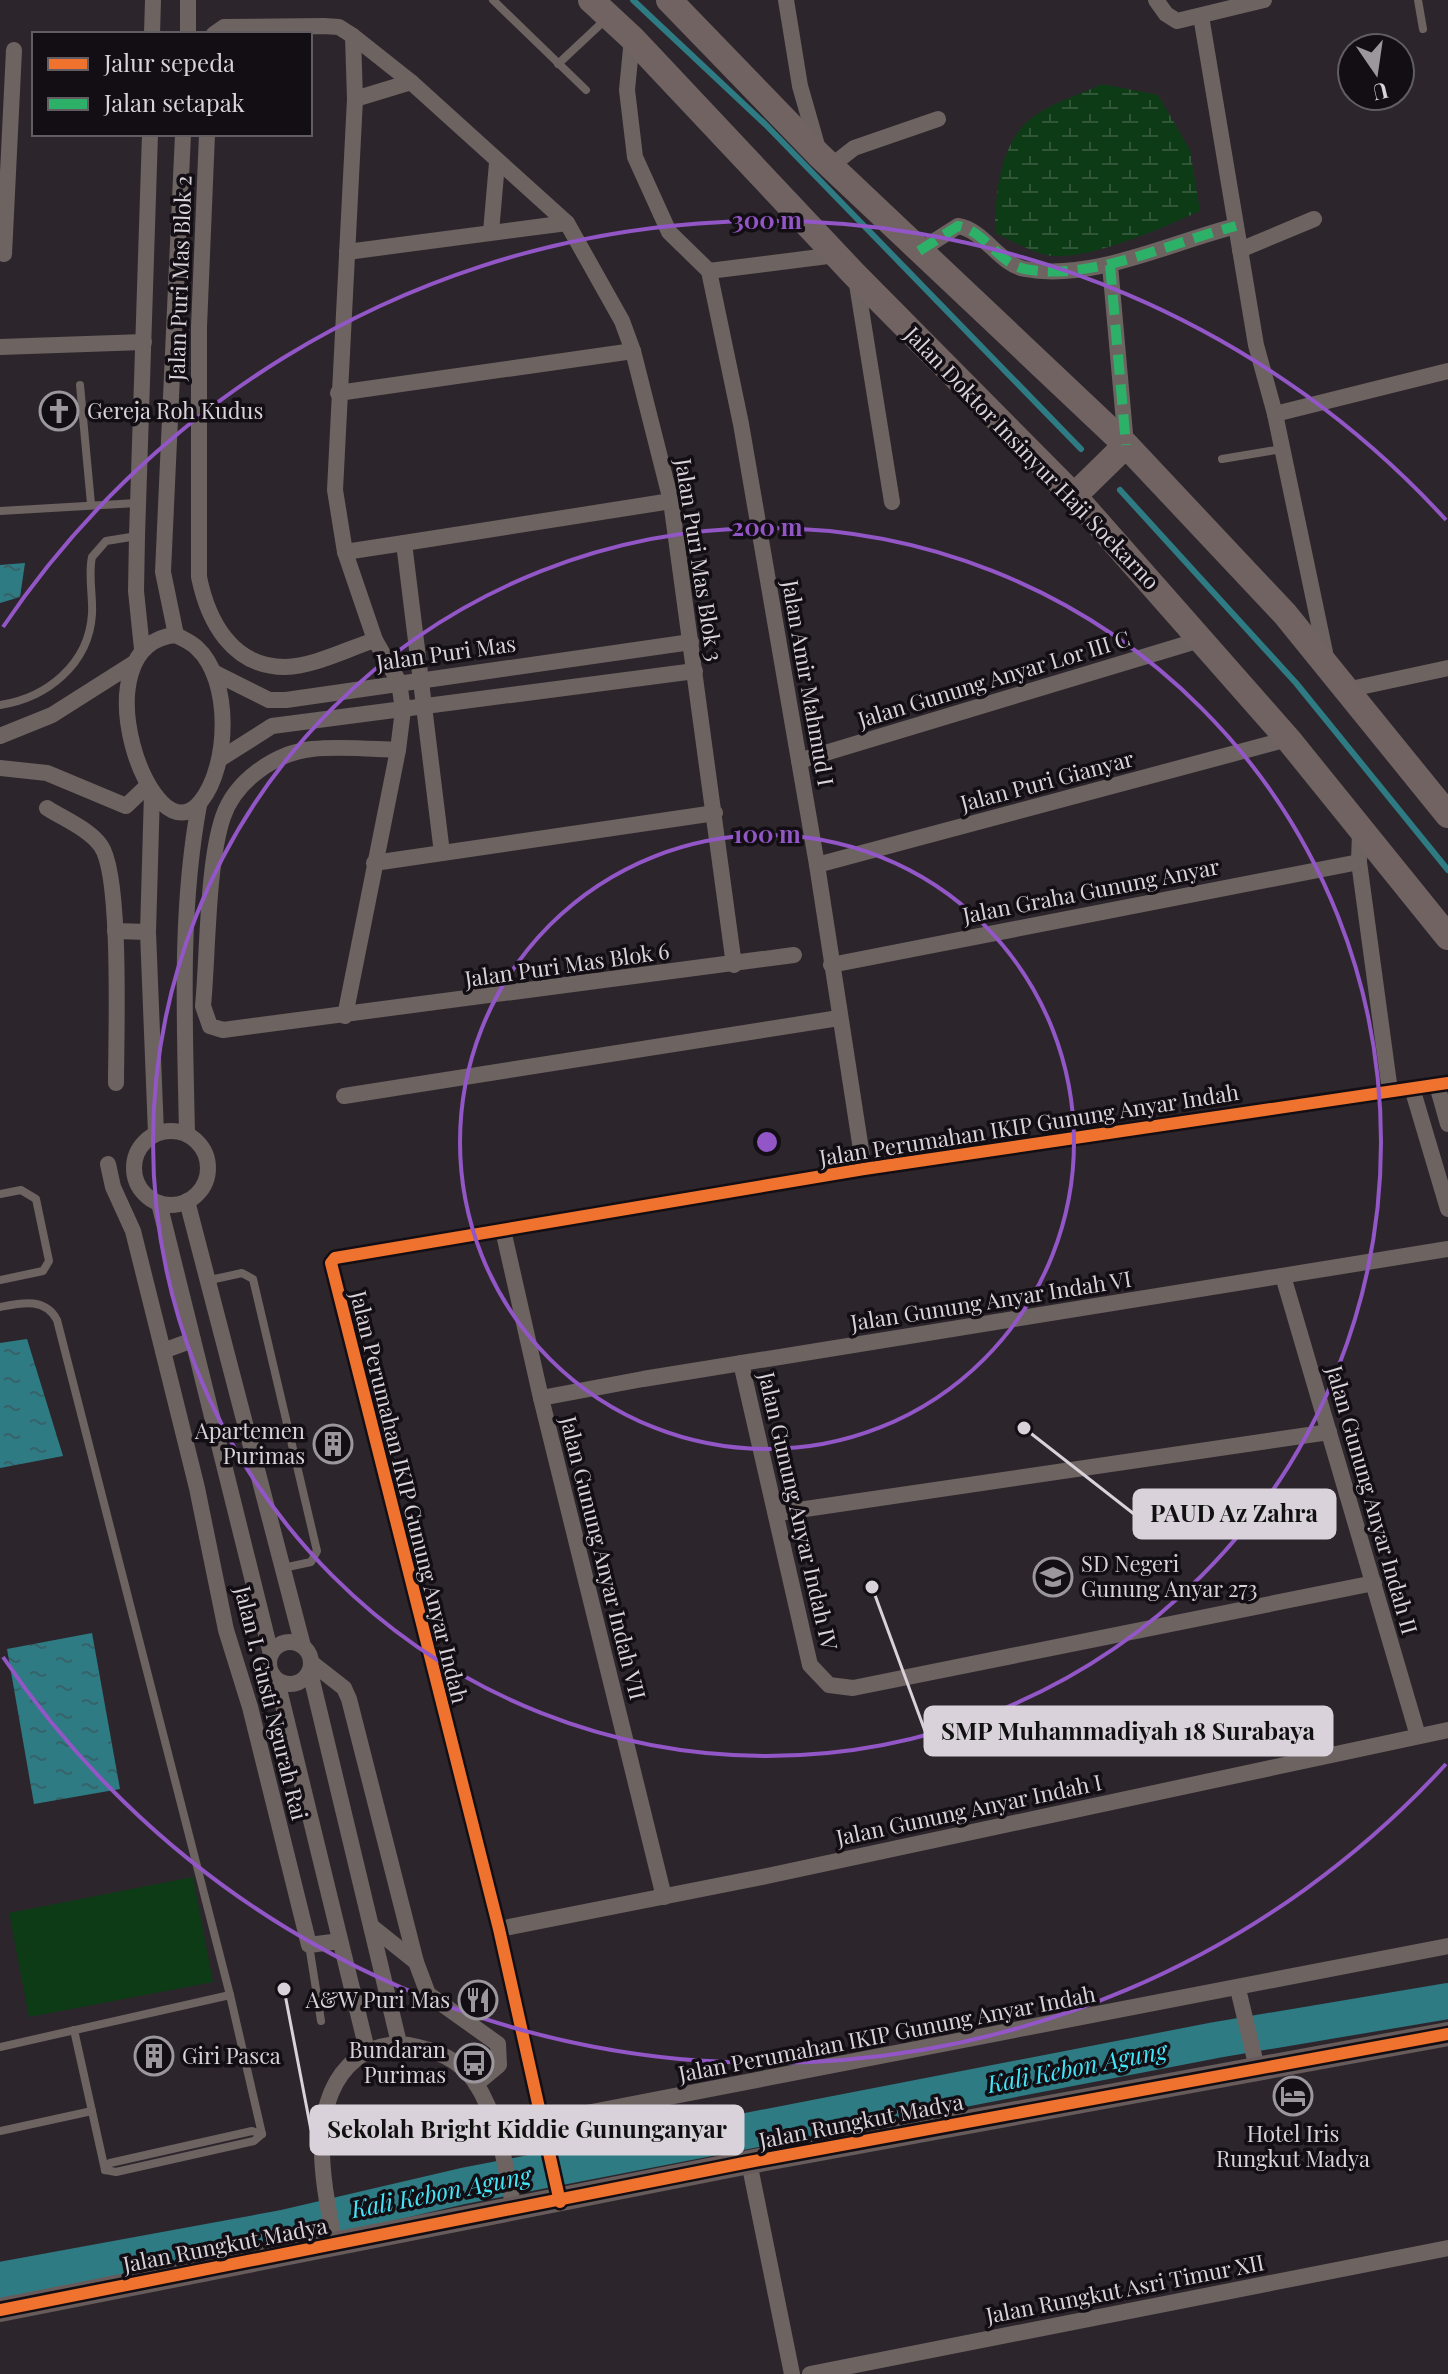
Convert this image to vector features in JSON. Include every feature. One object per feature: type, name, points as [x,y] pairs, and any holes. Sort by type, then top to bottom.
[{"type":"main road","points":[[669,0],[825,160],[1126,445],[1285,614],[1448,815]]},
{"type":"main road","name":"Jalan Doktor Insinyur Haji Soekarno","points":[[599,8],[632,38],[855,275],[1074,496],[1288,739],[1448,937]]},
{"type":"main road","points":[[1074,496],[1126,445]]},
{"type":"street","points":[[152,32],[153,0]]},
{"type":"street","points":[[188,0],[188,32]]},
{"type":"street","points":[[786,0],[792,47],[825,160],[938,119]]},
{"type":"street","points":[[1156,0],[1166,14],[1177,21],[1264,0]]},
{"type":"street","points":[[1201,16],[1256,345],[1275,414],[1328,668]]},
{"type":"street","name":"Jalan Puri Mas Blok 3","points":[[217,32],[224,27],[324,26],[339,27],[353,36],[411,82],[497,163],[567,223],[622,321],[633,351],[671,501],[734,965]]},
{"type":"street","points":[[345,1016],[398,750],[403,710],[399,682],[375,640],[345,552],[335,490],[355,99],[353,36]]},
{"type":"street","points":[[632,38],[627,90],[635,157],[669,232],[709,271],[836,255]]},
{"type":"street","points":[[4,254],[6,93],[14,50]]},
{"type":"street","points":[[355,99],[411,82]]},
{"type":"street","points":[[150,136],[137,503],[138,656],[128,706],[132,741],[149,790],[148,932],[156,1133]]},
{"type":"street","points":[[176,635],[163,572],[183,136]]},
{"type":"street","name":"Jalan Puri Mas Blok 2","points":[[207,136],[199,327],[199,577],[205,608],[229,644],[262,664],[287,667],[311,662],[375,640]]},
{"type":"street","points":[[491,232],[497,163]]},
{"type":"street","points":[[1240,250],[1314,219]]},
{"type":"street","points":[[347,252],[567,223]]},
{"type":"street","points":[[919,251],[958,226],[1014,265],[1027,269],[1110,265],[1236,226]]},
{"type":"street","points":[[1110,265],[1126,445]]},
{"type":"street","name":"Jalan Amir Mahmud I","points":[[709,271],[741,424],[817,865],[864,1169]]},
{"type":"street","points":[[855,275],[892,502]]},
{"type":"street","points":[[0,347],[144,342]]},
{"type":"street","points":[[338,393],[633,351]]},
{"type":"street","points":[[1275,414],[1448,371]]},
{"type":"street","points":[[345,552],[671,501]]},
{"type":"street","points":[[404,543],[442,853]]},
{"type":"street","points":[[1285,614],[1316,605]]},
{"type":"street","points":[[0,736],[52,715],[138,656],[160,636],[176,635],[198,648],[213,672],[223,733],[220,759],[213,782],[199,805],[189,859],[184,997],[187,1134]]},
{"type":"street","name":"Jalan Gunung Anyar Lor III C","points":[[799,761],[1203,639]]},
{"type":"street","name":"Jalan Puri Mas","points":[[269,700],[691,642]]},
{"type":"street","points":[[1346,690],[1448,668]]},
{"type":"street","points":[[220,759],[272,726],[695,671]]},
{"type":"street","points":[[213,672],[269,700],[272,726]]},
{"type":"street","points":[[323,694],[327,719]]},
{"type":"street","name":"Jalan Puri Gianyar","points":[[817,865],[1288,739]]},
{"type":"street","name":"Jalan Puri Mas Blok 6","points":[[398,750],[311,749],[280,757],[240,789],[224,814],[217,842],[203,1006],[210,1026],[223,1030],[345,1016],[794,955]]},
{"type":"street","points":[[0,768],[47,773],[126,806],[149,790]]},
{"type":"street","points":[[149,790],[167,808],[182,812],[199,805]]},
{"type":"street","points":[[47,808],[91,836],[104,850],[110,865],[115,931],[116,1083]]},
{"type":"street","points":[[374,863],[715,813]]},
{"type":"street","points":[[1360,831],[1359,862],[1390,1091]]},
{"type":"street","name":"Jalan Graha Gunung Anyar","points":[[831,965],[1359,862]]},
{"type":"street","points":[[115,931],[148,932]]},
{"type":"street","points":[[344,1096],[839,1018]]},
{"type":"street","points":[[1442,1084],[1448,1124]]},
{"type":"street","name":"Jalan Perumahan IKIP Gunung Anyar Indah","points":[[558,2191],[545,2121],[499,1929],[331,1263],[335,1258],[864,1169],[1442,1084]]},
{"type":"street","points":[[1412,1088],[1448,1209]]},
{"type":"street","points":[[171,1130],[187,1134],[203,1147],[209,1167],[203,1187],[187,1201],[159,1203],[141,1190],[133,1169],[139,1148],[156,1133],[171,1130]]},
{"type":"street","name":"Jalan I. Gusti Ngurah Rai","points":[[108,1164],[113,1187],[178,1345],[227,1481],[271,1654]]},
{"type":"street","name":"Jalan I. Gusti Ngurah Rai","points":[[187,1201],[303,1646]]},
{"type":"street","name":"Jalan I. Gusti Ngurah Rai","points":[[159,1203],[197,1488],[226,1630],[250,1707],[309,1945]]},
{"type":"street","name":"Jalan Gunung Anyar Indah VII","points":[[503,1230],[541,1398],[664,1897]]},
{"type":"street","name":"Jalan Gunung Anyar Indah VI","points":[[541,1398],[1448,1249]]},
{"type":"street","name":"Jalan Gunung Anyar Indah II","points":[[1283,1276],[1418,1736]]},
{"type":"street","name":"Jalan Gunung Anyar Indah IV","points":[[741,1363],[778,1513],[810,1665],[829,1685],[853,1688],[1374,1583]]},
{"type":"street","points":[[778,1513],[1329,1432]]},
{"type":"street","points":[[197,1488],[227,1481]]},
{"type":"street","points":[[311,1668],[295,1684],[277,1681],[271,1673],[271,1654],[285,1642],[303,1646],[311,1668],[344,1688],[416,1962],[428,1994],[498,2044],[499,2065],[476,2084]]},
{"type":"street","name":"Jalan I. Gusti Ngurah Rai","points":[[311,1668],[399,2043]]},
{"type":"street","name":"Jalan I. Gusti Ngurah Rai","points":[[277,1681],[367,2050]]},
{"type":"street","name":"Jalan Gunung Anyar Indah I","points":[[499,1929],[774,1875],[1448,1730]]},
{"type":"street","points":[[371,1926],[416,1962]]},
{"type":"street","points":[[309,1945],[340,1941]]},
{"type":"street","name":"Jalan Perumahan IKIP Gunung Anyar Indah","points":[[545,2121],[1448,1946]]},
{"type":"street","points":[[1238,1989],[1256,2062]]},
{"type":"street","name":"Jalan Rungkut Madya","points":[[0,2310],[333,2233],[558,2191],[749,2162],[1256,2062],[1448,2034]]},
{"type":"street","points":[[333,2233],[324,2189],[322,2136],[333,2089],[345,2068],[367,2050],[399,2043],[439,2051],[464,2069],[476,2084],[503,2157],[512,2200]]},
{"type":"street","points":[[749,2162],[792,2374]]},
{"type":"street","name":"Jalan Rungkut Asri Timur XII","points":[[810,2374],[1448,2248]]},
{"type":"lane","points":[[493,0],[586,90]]},
{"type":"lane","points":[[1418,0],[1423,29]]},
{"type":"lane","points":[[558,64],[599,8]]},
{"type":"lane","points":[[80,385],[91,504]]},
{"type":"lane","points":[[1222,459],[1282,449]]},
{"type":"lane","points":[[0,511],[137,503]]},
{"type":"lane","points":[[0,705],[46,690],[71,667],[91,618],[92,557],[106,541],[137,536]]},
{"type":"lane","points":[[0,1194],[21,1190],[36,1199],[49,1261],[43,1271],[0,1280]]},
{"type":"lane","points":[[210,1280],[242,1273],[253,1279],[317,1551],[311,1562],[283,1568]]},
{"type":"lane","points":[[0,1307],[36,1303],[50,1310],[57,1320],[230,1995],[262,2134],[254,2141],[116,2172],[105,2170],[74,2030]]},
{"type":"lane","name":"Jalan I. Gusti Ngurah Rai","points":[[309,1945],[321,2021]]},
{"type":"lane","points":[[0,2047],[230,1995]]},
{"type":"lane","points":[[0,2131],[92,2111]]},
{"type":"green space","points":[[1102,84],[1158,95],[1190,150],[1200,211],[1124,242],[1081,254],[1046,255],[995,233],[1001,173],[1018,132],[1044,110]]},
{"type":"green space","points":[[193,1877],[213,1982],[29,2017],[9,1913]]},
{"type":"water","points":[[25,563],[20,597],[0,603],[0,565]]},
{"type":"water","points":[[27,1339],[63,1456],[0,1468],[0,1343]]},
{"type":"water","points":[[92,1633],[120,1789],[34,1804],[7,1649]]},
{"type":"waterway","points":[[633,0],[766,125],[1081,449]]},
{"type":"waterway","points":[[1120,490],[1296,683],[1448,870]]},
{"type":"waterway","name":"Kali Kebon Agung","points":[[0,2280],[283,2228],[463,2186],[1216,2040],[1448,2001]]},
{"type":"marked path","points":[[919,251],[958,226],[976,234],[1016,266],[1050,272],[1077,270],[1131,258],[1236,226]]},
{"type":"marked path","points":[[1110,265],[1126,445]]},
{"type":"cycle path","points":[[560,2202],[499,1929],[331,1263],[335,1258],[864,1169],[1448,1083]]},
{"type":"cycle path","points":[[0,2310],[749,2162],[1448,2034]]},
{"type":"place","name":"Gereja Roh Kudus","points":[[59,411]]},
{"type":"place","name":"PAUD Az Zahra","points":[[1024,1428]]},
{"type":"place","name":"Apartemen Purimas","points":[[333,1444]]},
{"type":"place","name":"SD Negeri Gunung Anyar 273","points":[[1053,1577]]},
{"type":"place","name":"SMP Muhammadiyah 18 Surabaya","points":[[872,1587]]},
{"type":"place","name":"Sekolah Bright Kiddie Gununganyar","points":[[284,1989]]},
{"type":"place","name":"A&W Puri Mas","points":[[478,2000]]},
{"type":"place","name":"Giri Pasca","points":[[154,2056]]},
{"type":"place","name":"Bundaran Purimas","points":[[474,2063]]},
{"type":"place","name":"Hotel Iris Rungkut Madya","points":[[1293,2096]]}]
